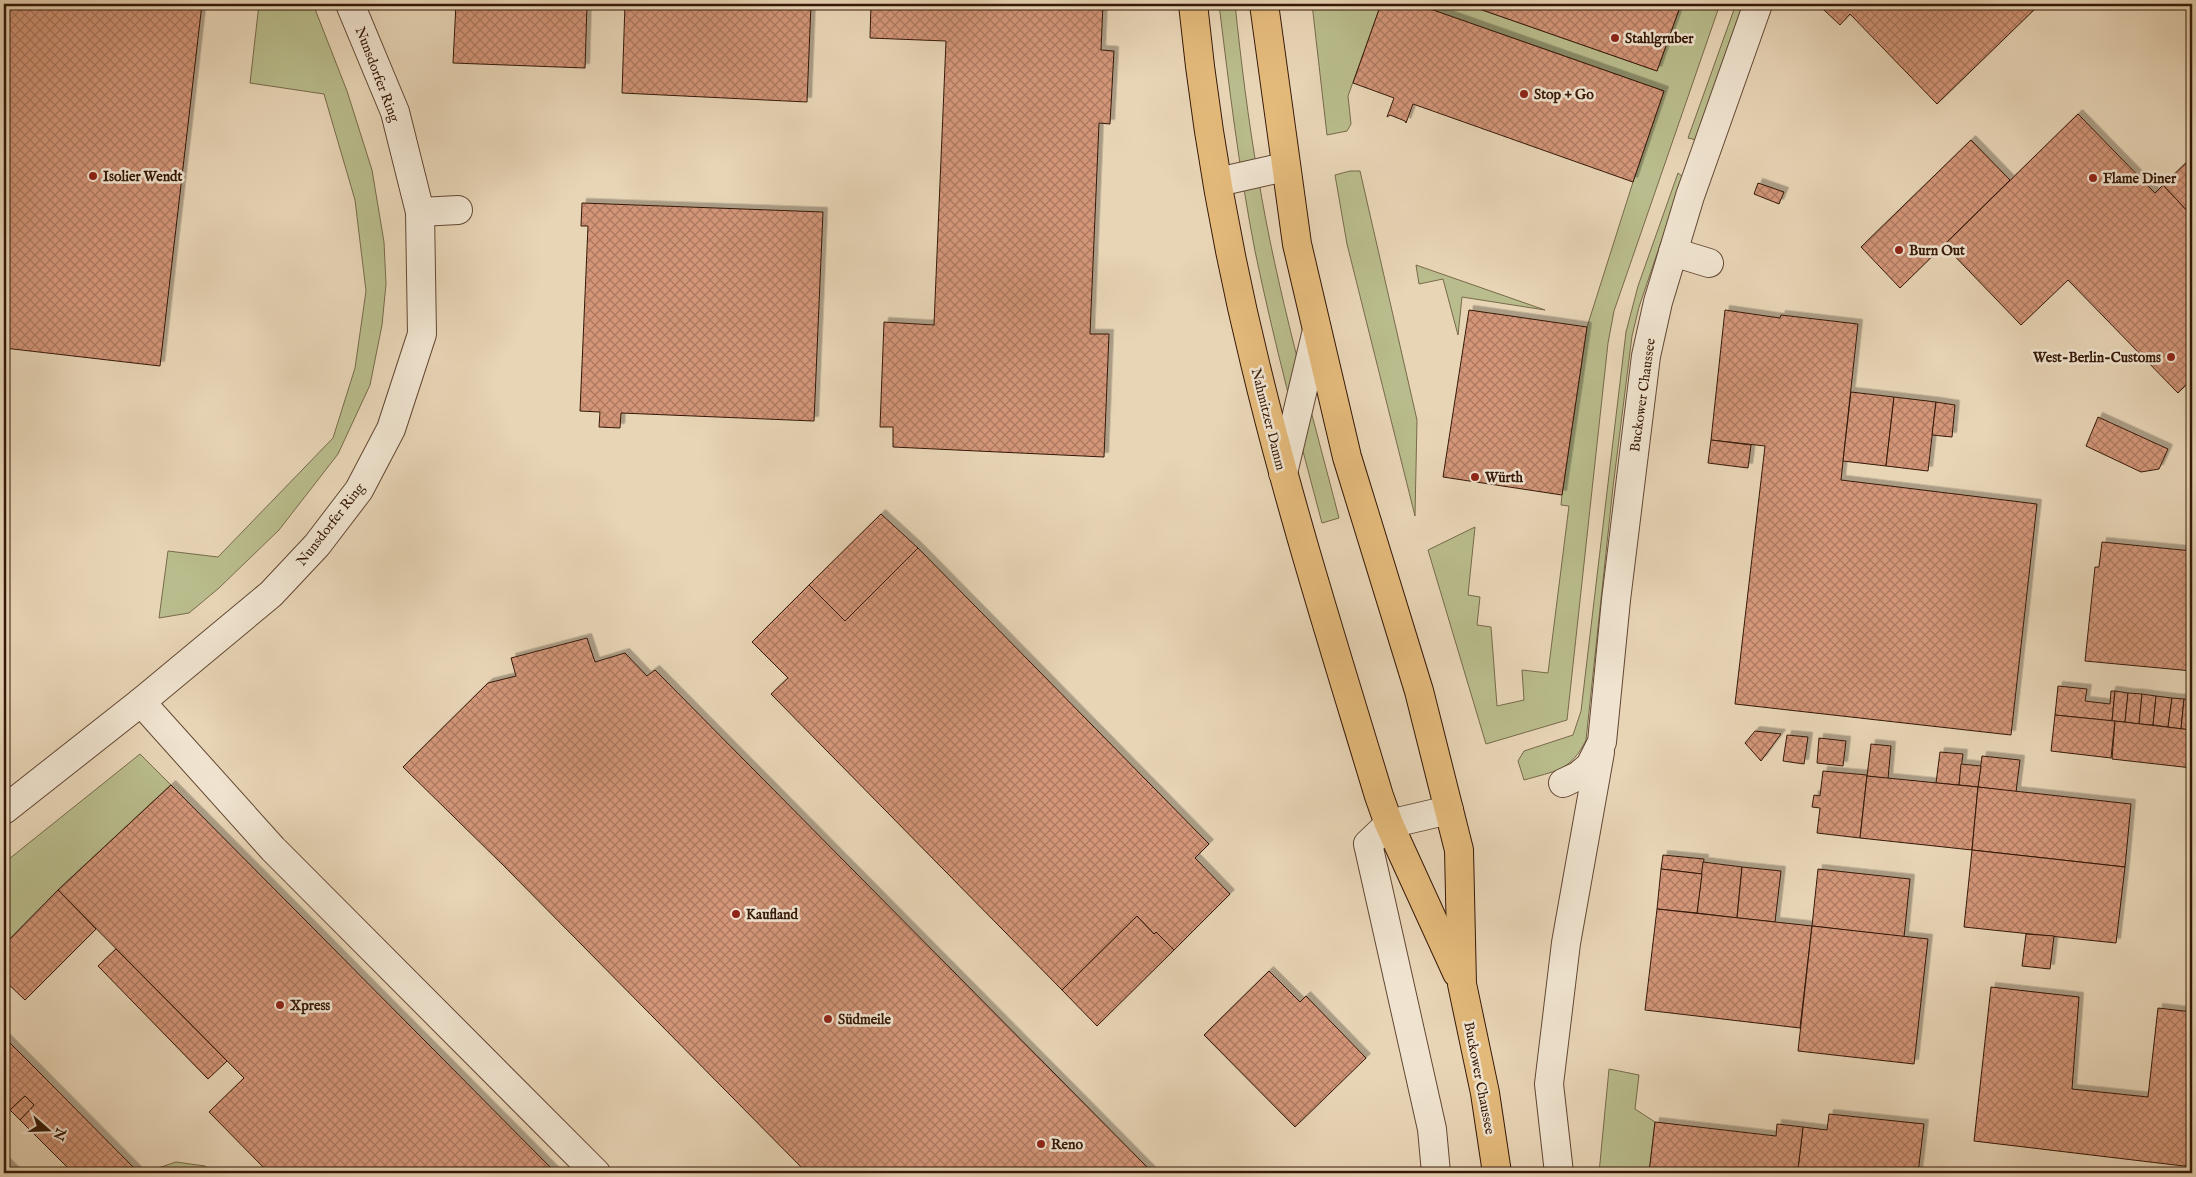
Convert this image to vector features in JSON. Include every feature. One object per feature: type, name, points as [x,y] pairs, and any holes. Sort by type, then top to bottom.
[{"type":"main road","name":"Nahmitzer Damm","points":[[1193,4],[1208,124],[1218,182],[1255,362],[1283,473],[1389,824]]},
{"type":"main road","points":[[1264,4],[1297,244],[1347,457],[1419,690],[1449,810]]},
{"type":"main road","name":"Buckower Chaussee","points":[[1449,810],[1459,850],[1462,984],[1485,1093],[1497,1173]]},
{"type":"main road","name":"Buckower Chaussee","points":[[1389,824],[1462,984]]},
{"type":"street","name":"Nunsdorfer Ring","points":[[4,810],[141,702],[270,594],[317,544],[360,490],[391,429],[422,334],[420,212],[395,112],[350,4]]},
{"type":"street","name":"Buckower Chaussee","points":[[1563,783],[1578,776],[1590,766],[1602,742],[1616,600],[1646,356],[1658,302],[1690,196],[1758,4]]},
{"type":"street","points":[[1218,182],[1285,167]]},
{"type":"street","points":[[420,212],[458,210]]},
{"type":"street","points":[[1673,252],[1709,263]]},
{"type":"street","points":[[1283,473],[1317,330]]},
{"type":"street","points":[[141,702],[272,849],[596,1173]]},
{"type":"street","points":[[1559,1173],[1549,1084],[1566,942],[1602,742]]},
{"type":"street","points":[[1436,1173],[1432,1129],[1368,844],[1389,824],[1449,810]]},
{"type":"green space","points":[[259,4],[313,4],[347,91],[372,170],[384,242],[386,284],[382,325],[370,385],[338,454],[279,530],[219,588],[189,613],[159,618],[168,551],[218,557],[333,438],[355,368],[366,291],[355,200],[324,94],[250,83]]},
{"type":"green space","points":[[1219,4],[1235,4],[1254,155],[1266,219],[1295,348],[1339,518],[1322,523],[1278,353],[1255,251],[1239,158]]},
{"type":"green space","points":[[1312,4],[1381,4],[1348,96],[1351,124],[1347,131],[1327,135]]},
{"type":"green space","points":[[1416,4],[1465,4],[1657,71],[1681,4],[1720,4],[1614,311],[1608,343],[1567,720],[1486,744],[1428,550],[1475,527],[1468,595],[1480,597],[1477,625],[1491,627],[1497,706],[1524,700],[1522,670],[1548,673],[1569,506],[1561,505],[1562,495],[1587,327],[1664,91]]},
{"type":"green space","points":[[1736,4],[1745,4],[1697,140],[1688,138]]},
{"type":"green space","points":[[1350,171],[1360,171],[1417,420],[1415,516],[1347,244],[1335,175]]},
{"type":"green space","points":[[1678,173],[1683,177],[1639,307],[1632,336],[1613,487],[1586,740],[1568,764],[1553,772],[1524,780],[1518,761],[1524,751],[1573,735],[1581,711],[1626,332],[1638,286]]},
{"type":"green space","points":[[1416,265],[1545,310],[1462,297],[1458,335],[1443,279],[1419,284]]},
{"type":"green space","points":[[140,754],[171,785],[58,890],[4,945],[4,863]]},
{"type":"green space","points":[[1609,1069],[1639,1075],[1635,1109],[1655,1122],[1649,1173],[1599,1173]]},
{"type":"green space","points":[[176,1162],[205,1166],[215,1173],[143,1173]]},
{"type":"building","name":"Isolier Wendt","points":[[4,4],[202,4],[160,366],[4,348]]},
{"type":"building","points":[[456,4],[587,4],[585,68],[453,63]]},
{"type":"building","points":[[625,4],[811,4],[807,102],[622,93]]},
{"type":"building","points":[[871,4],[1103,4],[1101,50],[1114,51],[1110,124],[1099,123],[1090,334],[1109,334],[1104,457],[893,447],[893,427],[880,427],[884,322],[934,325],[946,41],[870,38]]},
{"type":"building","name":"Stop + Go","points":[[1381,4],[1416,4],[1664,91],[1633,182],[1413,104],[1406,123],[1390,115],[1387,117],[1394,98],[1353,83]]},
{"type":"building","name":"Stahlgruber","points":[[1465,4],[1681,4],[1657,71]]},
{"type":"building","points":[[1826,4],[2040,4],[1937,104],[1850,14],[1840,25],[1824,10]]},
{"type":"building","points":[[2078,114],[2155,193],[2163,185],[2192,216],[2192,379],[2178,393],[2068,280],[2021,325],[1944,245]]},
{"type":"building","points":[[1971,140],[2010,180],[1900,288],[1861,247]]},
{"type":"building","points":[[2192,157],[2192,216],[2163,185]]},
{"type":"building","points":[[1758,183],[1784,192],[1779,204],[1754,194]]},
{"type":"building","points":[[582,203],[823,212],[814,421],[621,413],[620,428],[599,427],[600,412],[580,411],[588,226],[581,226]]},
{"type":"building","points":[[1469,310],[1587,327],[1562,495],[1443,477]]},
{"type":"building","points":[[1725,310],[1780,318],[1781,315],[1858,324],[1841,480],[2037,504],[2011,735],[1735,704],[1765,446],[1711,440]]},
{"type":"building","points":[[1851,392],[1894,397],[1886,466],[1843,461]]},
{"type":"building","points":[[1894,397],[1936,402],[1928,471],[1886,466]]},
{"type":"building","points":[[1936,402],[1955,405],[1952,437],[1932,435]]},
{"type":"building","points":[[2098,417],[2168,449],[2159,469],[2141,472],[2086,446]]},
{"type":"building","points":[[1711,440],[1751,445],[1748,468],[1708,463]]},
{"type":"building","points":[[881,514],[918,548],[845,621],[809,585]]},
{"type":"building","points":[[2102,542],[2192,551],[2192,671],[2085,661],[2095,567],[2099,567]]},
{"type":"building","points":[[918,548],[1209,844],[1195,858],[1230,894],[1174,950],[1156,932],[1154,934],[1137,916],[1062,990],[771,694],[788,678],[752,642],[809,585],[845,621]]},
{"type":"building","name":"Südmeile","points":[[587,638],[595,662],[625,653],[647,676],[655,670],[1153,1173],[807,1173],[503,865],[403,767],[488,683],[516,676],[511,658]]},
{"type":"building","points":[[2058,686],[2087,689],[2085,701],[2110,704],[2111,691],[2115,691],[2112,721],[2055,715]]},
{"type":"building","points":[[2115,691],[2128,693],[2125,722],[2112,721]]},
{"type":"building","points":[[2128,693],[2142,694],[2139,724],[2125,722]]},
{"type":"building","points":[[2142,694],[2156,696],[2153,725],[2139,724]]},
{"type":"building","points":[[2156,696],[2172,698],[2168,727],[2153,725]]},
{"type":"building","points":[[2172,698],[2184,699],[2181,729],[2168,727]]},
{"type":"building","points":[[2184,699],[2192,700],[2192,730],[2181,729]]},
{"type":"building","points":[[2055,715],[2115,721],[2111,758],[2051,751]]},
{"type":"building","points":[[2115,721],[2192,730],[2192,768],[2112,759]]},
{"type":"building","points":[[1755,731],[1781,734],[1761,761],[1745,743]]},
{"type":"building","points":[[1787,735],[1808,737],[1804,764],[1783,761]]},
{"type":"building","points":[[1819,738],[1846,741],[1843,766],[1817,763]]},
{"type":"building","points":[[1871,744],[1891,746],[1888,779],[1867,776]]},
{"type":"building","points":[[1940,752],[1963,754],[1959,785],[1936,783]]},
{"type":"building","points":[[1982,756],[2020,760],[2016,792],[1978,787]]},
{"type":"building","points":[[1961,764],[1981,766],[1978,787],[1959,785]]},
{"type":"building","points":[[1823,771],[1867,775],[1860,838],[1817,833],[1820,808],[1812,807],[1814,795],[1820,796]]},
{"type":"building","points":[[1867,776],[1978,787],[1972,850],[1860,838]]},
{"type":"building","name":"Xpress","points":[[171,785],[556,1173],[269,1173],[209,1112],[244,1078],[58,890]]},
{"type":"building","points":[[1978,787],[2131,804],[2125,867],[1972,850]]},
{"type":"building","points":[[1972,850],[2125,867],[2116,943],[1964,927]]},
{"type":"building","points":[[1663,855],[1704,859],[1702,874],[1661,869]]},
{"type":"building","points":[[1703,862],[1742,867],[1737,918],[1697,913]]},
{"type":"building","points":[[1742,867],[1781,871],[1775,922],[1737,918]]},
{"type":"building","points":[[1661,869],[1702,874],[1697,913],[1657,909]]},
{"type":"building","points":[[1818,869],[1910,879],[1904,937],[1812,926]]},
{"type":"building","points":[[58,890],[96,929],[25,1000],[4,980],[4,945]]},
{"type":"building","points":[[1657,909],[1812,926],[1800,1028],[1645,1010]]},
{"type":"building","points":[[1137,916],[1154,934],[1156,932],[1174,950],[1097,1026],[1062,990]]},
{"type":"building","points":[[1812,926],[1928,939],[1914,1064],[1798,1051]]},
{"type":"building","points":[[2026,934],[2054,936],[2050,969],[2022,966]]},
{"type":"building","points":[[116,949],[227,1061],[208,1079],[98,966]]},
{"type":"building","points":[[1269,971],[1300,1002],[1306,996],[1366,1058],[1295,1127],[1204,1035]]},
{"type":"building","points":[[1991,987],[2079,997],[2072,1089],[2148,1097],[2158,1008],[2192,1012],[2192,1167],[1974,1141]]},
{"type":"building","points":[[4,1037],[139,1173],[73,1173],[20,1120],[34,1105],[25,1096],[10,1110],[4,1104]]},
{"type":"building","points":[[25,1096],[34,1105],[20,1120],[10,1110]]},
{"type":"building","points":[[1829,1114],[1924,1124],[1918,1173],[1802,1173],[1802,1170],[1798,1169],[1803,1127],[1827,1130]]},
{"type":"building","points":[[1655,1122],[1776,1136],[1777,1124],[1803,1127],[1798,1169],[1802,1170],[1802,1173],[1649,1173]]},
{"type":"building","points":[[4,1161],[16,1173],[4,1173]]},
{"type":"place","name":"Stahlgruber","points":[[1615,38]]},
{"type":"place","name":"Stop + Go","points":[[1524,94]]},
{"type":"place","name":"Isolier Wendt","points":[[93,176]]},
{"type":"place","name":"Flame Diner","points":[[2093,178]]},
{"type":"place","name":"Burn Out","points":[[1899,250]]},
{"type":"place","name":"West-Berlin-Customs","points":[[2171,357]]},
{"type":"place","name":"Würth","points":[[1475,477]]},
{"type":"place","name":"Kaufland","points":[[736,914]]},
{"type":"place","name":"Xpress","points":[[280,1005]]},
{"type":"place","name":"Südmeile","points":[[828,1019]]},
{"type":"place","name":"Reno","points":[[1041,1144]]}]
